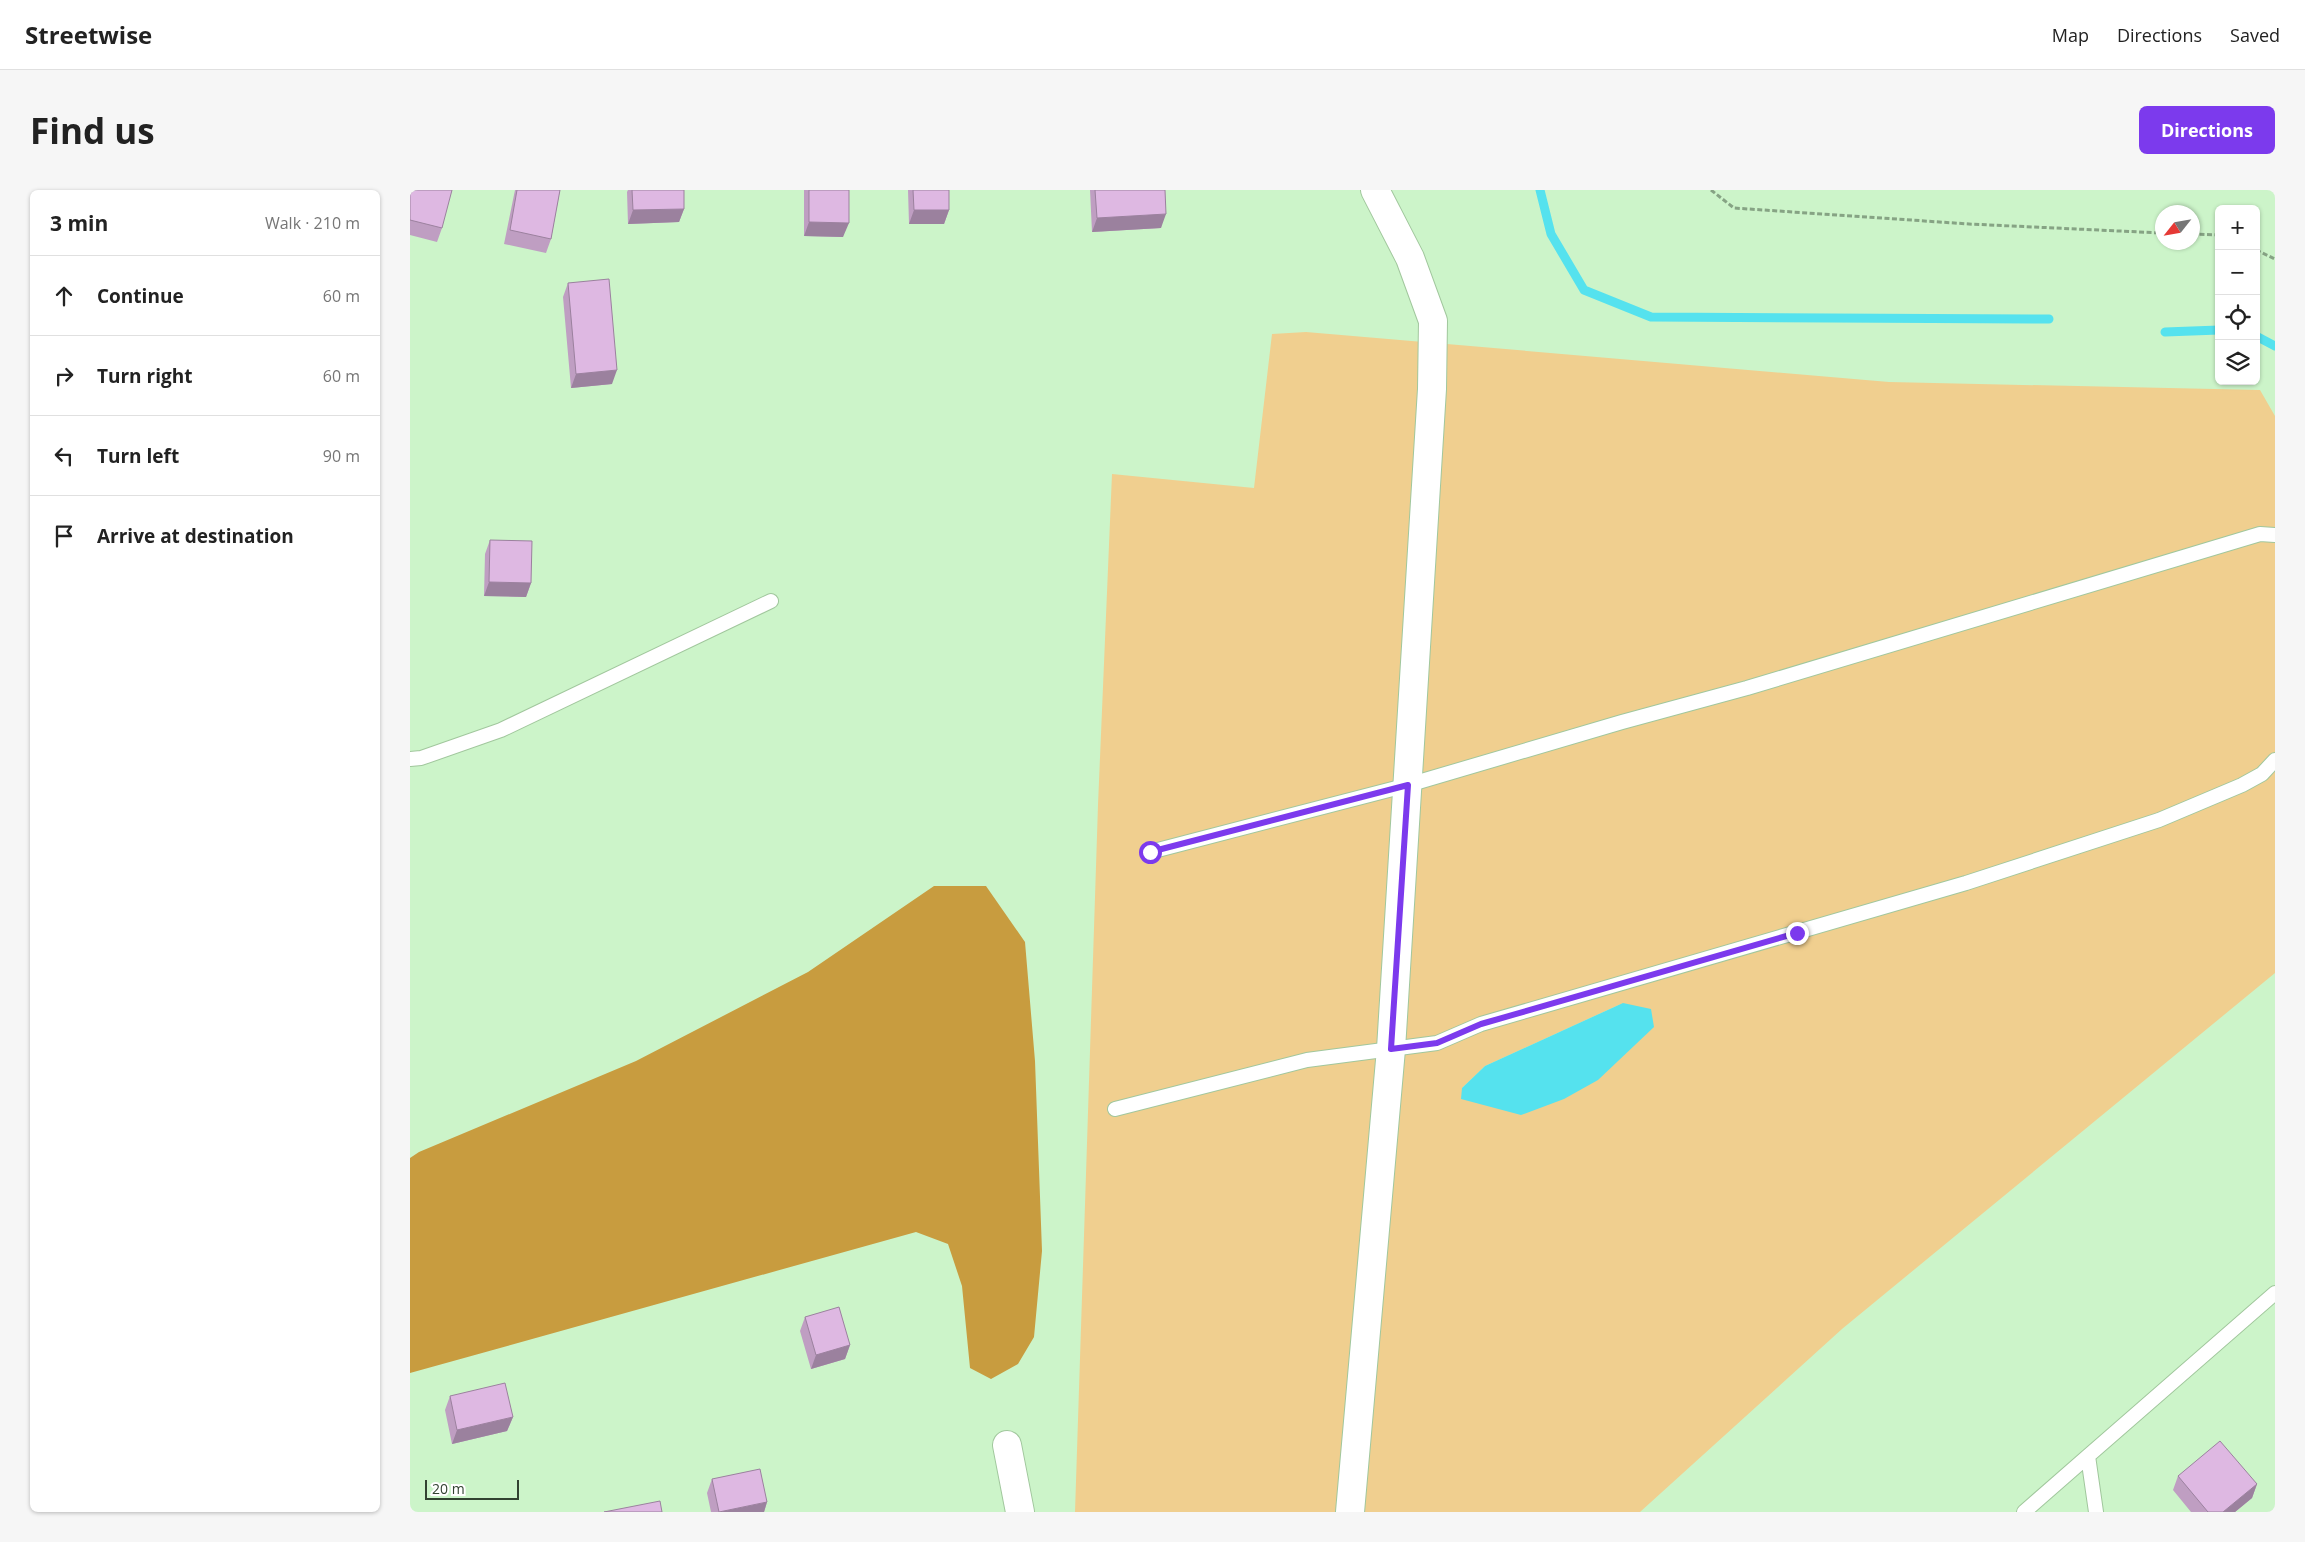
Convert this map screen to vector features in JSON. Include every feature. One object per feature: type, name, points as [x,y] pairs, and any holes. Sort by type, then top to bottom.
[{"type":"street","points":[[1350,1512],[1391,1049],[1432,389],[1433,321],[1410,258],[1375,190]]},
{"type":"street","points":[[1007,1445],[1020,1512]]},
{"type":"lane","points":[[1150,852],[1408,785],[1622,722],[1747,688],[2260,534],[2275,535]]},
{"type":"lane","points":[[410,759],[422,758],[502,730],[771,601]]},
{"type":"lane","points":[[1114,1109],[1307,1060],[1437,1043],[1481,1024],[1966,883],[2150,823],[2242,785],[2262,774],[2275,760]]},
{"type":"lane","points":[[2024,1512],[2275,1293]]},
{"type":"lane","points":[[2088,1456],[2096,1512]]},
{"type":"path","points":[[1711,190],[1734,208],[1969,224],[2155,233]]},
{"type":"path","points":[[2200,235],[2215,236]]},
{"type":"path","points":[[2260,252],[2275,259]]},
{"type":"shaded area","points":[[1306,332],[1889,382],[2260,390],[2275,416],[2275,973],[1842,1329],[1640,1512],[1075,1512],[1098,805],[1112,474],[1254,488],[1272,334]],"holes":[[[1623,1003],[1462,1088],[1485,1066]]]},
{"type":"shaded area","points":[[934,886],[986,886],[1025,942],[1035,1061],[1042,1251],[1034,1337],[1018,1364],[991,1379],[970,1368],[962,1286],[948,1244],[916,1232],[410,1373],[410,1158],[419,1152],[636,1061],[808,972]]},
{"type":"water","points":[[1623,1003],[1651,1009],[1654,1027],[1598,1080],[1564,1099],[1521,1115],[1461,1099],[1462,1088],[1485,1066]]},
{"type":"building","points":[[410,190],[452,190],[442,228],[410,220]]},
{"type":"building","points":[[517,190],[560,190],[551,239],[510,230]]},
{"type":"building","points":[[632,190],[684,190],[684,209],[633,210]]},
{"type":"building","points":[[809,190],[849,190],[849,223],[809,222]]},
{"type":"building","points":[[913,190],[949,190],[949,210],[914,210]]},
{"type":"building","points":[[1095,190],[1165,190],[1166,214],[1097,218]]},
{"type":"building","points":[[609,279],[617,370],[576,374],[568,283]]},
{"type":"building","points":[[490,540],[532,541],[531,583],[489,582]]},
{"type":"building","points":[[839,1307],[850,1345],[816,1355],[805,1317]]},
{"type":"building","points":[[505,1383],[513,1417],[457,1430],[450,1396]]},
{"type":"building","points":[[2220,1441],[2257,1484],[2223,1512],[2208,1512],[2178,1476]]},
{"type":"building","points":[[760,1469],[767,1502],[719,1512],[712,1479]]},
{"type":"building","points":[[660,1501],[662,1512],[604,1512]]},
{"type":"waterway","points":[[1540,190],[1551,234],[1584,290],[1651,317],[2049,319]]},
{"type":"waterway","points":[[2165,332],[2215,330]]},
{"type":"waterway","points":[[2260,338],[2275,346]]},
{"type":"route","points":[[1150,852],[1408,785],[1391,1049],[1437,1043],[1481,1024],[1797,933]]}]
